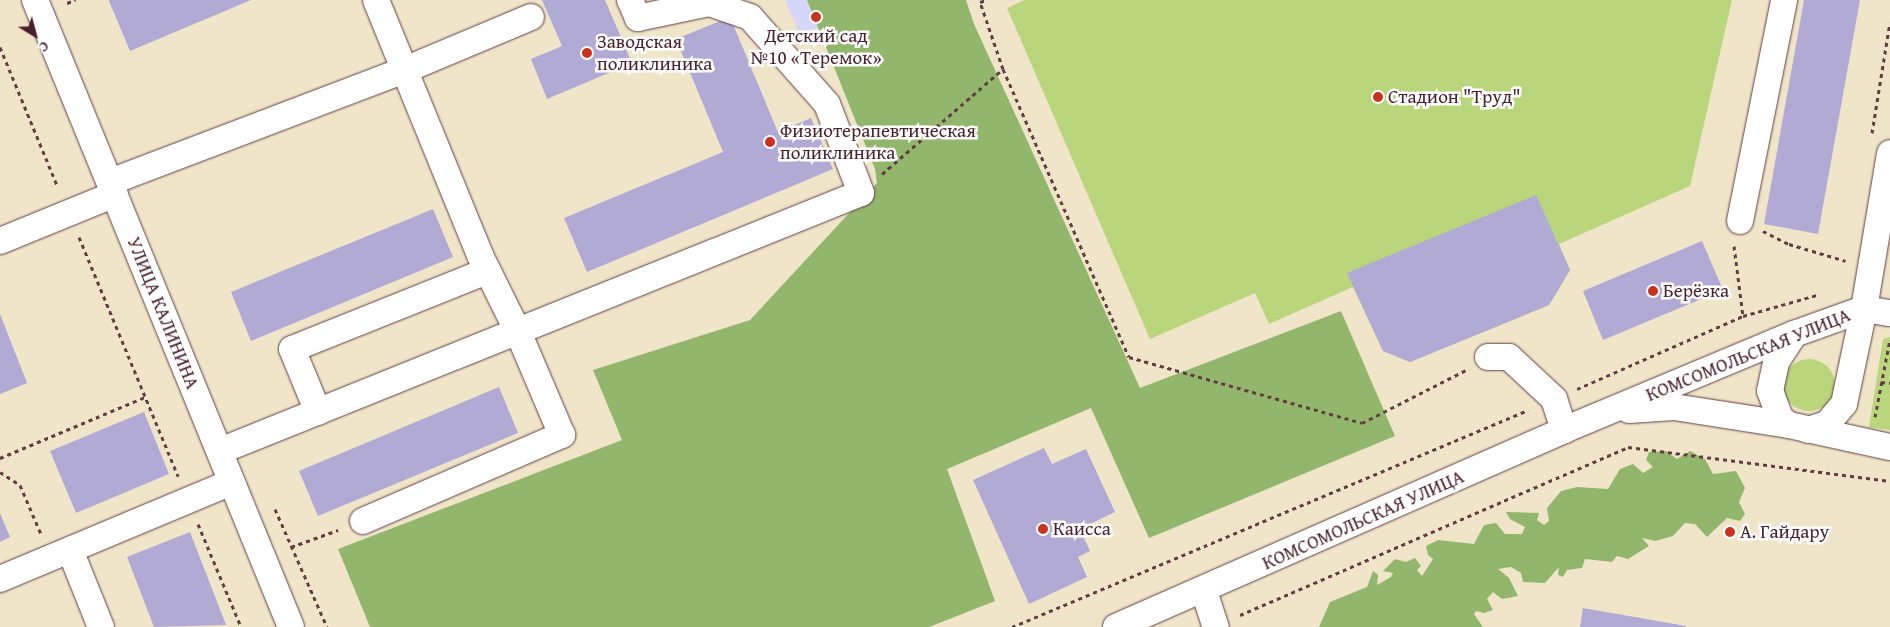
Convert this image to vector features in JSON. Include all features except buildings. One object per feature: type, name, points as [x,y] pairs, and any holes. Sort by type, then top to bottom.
[{"type":"street","name":"УЛИЦА КАЛИНИНА","points":[[35,0],[292,627]]},
{"type":"street","points":[[363,521],[562,434],[518,332],[487,271],[403,70],[376,0]]},
{"type":"street","points":[[220,452],[861,193],[827,104],[750,17],[709,3],[638,18],[630,0]]},
{"type":"street","points":[[1740,220],[1784,0]]},
{"type":"street","points":[[0,241],[69,213],[112,188],[531,17]]},
{"type":"street","points":[[1794,334],[1776,362],[1770,391],[1780,418],[1799,427],[1827,424],[1844,404],[1864,309],[1890,153]]},
{"type":"street","points":[[318,412],[292,349],[487,271]]},
{"type":"street","name":"КОМСОМОЛЬСКАЯ УЛИЦА","points":[[1116,627],[1204,591],[1564,430],[1794,334],[1864,309],[1890,314]]},
{"type":"street","points":[[1488,357],[1509,357],[1554,398],[1564,430]]},
{"type":"street","name":"КОМСОМОЛЬСКАЯ УЛИЦА","points":[[1609,411],[1674,407],[1799,427],[1890,447]]},
{"type":"street","points":[[0,580],[187,498],[232,482]]},
{"type":"street","points":[[61,554],[100,627]]},
{"type":"street","points":[[1204,591],[1216,626]]},
{"type":"path","points":[[67,3],[75,0]]},
{"type":"path","points":[[986,0],[980,2],[1003,69],[1129,357],[1362,422],[1488,357]]},
{"type":"path","points":[[0,47],[241,627]]},
{"type":"path","points":[[861,193],[1003,69]]},
{"type":"path","points":[[1743,316],[1732,252],[1740,220],[1789,244],[1852,262]]},
{"type":"path","points":[[1012,627],[1743,316],[1829,291]]},
{"type":"path","points":[[1874,425],[1890,339]]},
{"type":"path","points":[[1881,382],[1890,384]]},
{"type":"path","points":[[0,458],[145,397]]},
{"type":"path","points":[[1216,626],[1628,447],[1890,481]]},
{"type":"path","points":[[0,472],[20,485],[61,554]]},
{"type":"path","points":[[291,547],[363,521]]},
{"type":"shaded area","name":"Детский сад №10 «Теремок»","points":[[785,0],[882,0],[800,35]]},
{"type":"green space","points":[[807,0],[966,0],[974,24],[1140,388],[1341,311],[1395,436],[1149,538],[1091,408],[947,469],[995,601],[929,627],[370,627],[338,549],[622,440],[593,370],[750,320],[877,183],[875,169]]},
{"type":"green space","name":"Стадион \"Труд\"","points":[[1025,0],[1732,0],[1690,186],[1559,244],[1570,270],[1549,305],[1410,362],[1383,351],[1353,287],[1269,324],[1255,293],[1150,339],[1007,8]]},
{"type":"green space","points":[[1890,337],[1890,430],[1869,427],[1883,339]]},
{"type":"green space","points":[[1809,359],[1819,361],[1827,367],[1833,375],[1835,385],[1833,395],[1827,403],[1819,409],[1809,411],[1799,409],[1791,403],[1785,395],[1783,385],[1785,375],[1791,367],[1799,361]]},
{"type":"green space","points":[[1666,451],[1677,459],[1690,451],[1705,459],[1713,474],[1736,471],[1745,488],[1739,502],[1745,514],[1740,521],[1727,518],[1707,537],[1695,524],[1685,523],[1673,536],[1655,541],[1642,538],[1649,546],[1628,559],[1617,556],[1612,562],[1585,559],[1582,568],[1567,570],[1563,577],[1558,575],[1559,567],[1545,583],[1523,582],[1521,573],[1511,567],[1498,569],[1509,578],[1518,596],[1502,599],[1493,592],[1487,599],[1493,610],[1484,613],[1476,611],[1474,614],[1483,627],[1319,627],[1330,602],[1367,587],[1373,571],[1378,575],[1377,585],[1391,577],[1393,573],[1383,571],[1395,559],[1406,562],[1415,558],[1421,566],[1417,570],[1422,576],[1433,559],[1428,555],[1426,546],[1438,540],[1474,544],[1484,525],[1496,523],[1505,534],[1522,534],[1525,527],[1510,519],[1506,512],[1539,513],[1537,520],[1544,525],[1549,521],[1547,508],[1561,491],[1577,487],[1608,489],[1620,469],[1633,464],[1643,473],[1653,467],[1646,460],[1649,452]]},
{"type":"place","name":"Детский сад №10 «Теремок»","points":[[816,17]]},
{"type":"place","name":"Заводская поликлиника","points":[[587,53]]},
{"type":"place","name":"Стадион \"Труд\"","points":[[1378,97]]},
{"type":"place","name":"Физиотерапевтическая поликлиника","points":[[770,142]]},
{"type":"place","name":"Берёзка","points":[[1653,291]]},
{"type":"place","name":"Каисса","points":[[1043,529]]},
{"type":"place","name":"А. Гайдару","points":[[1730,532]]}]
